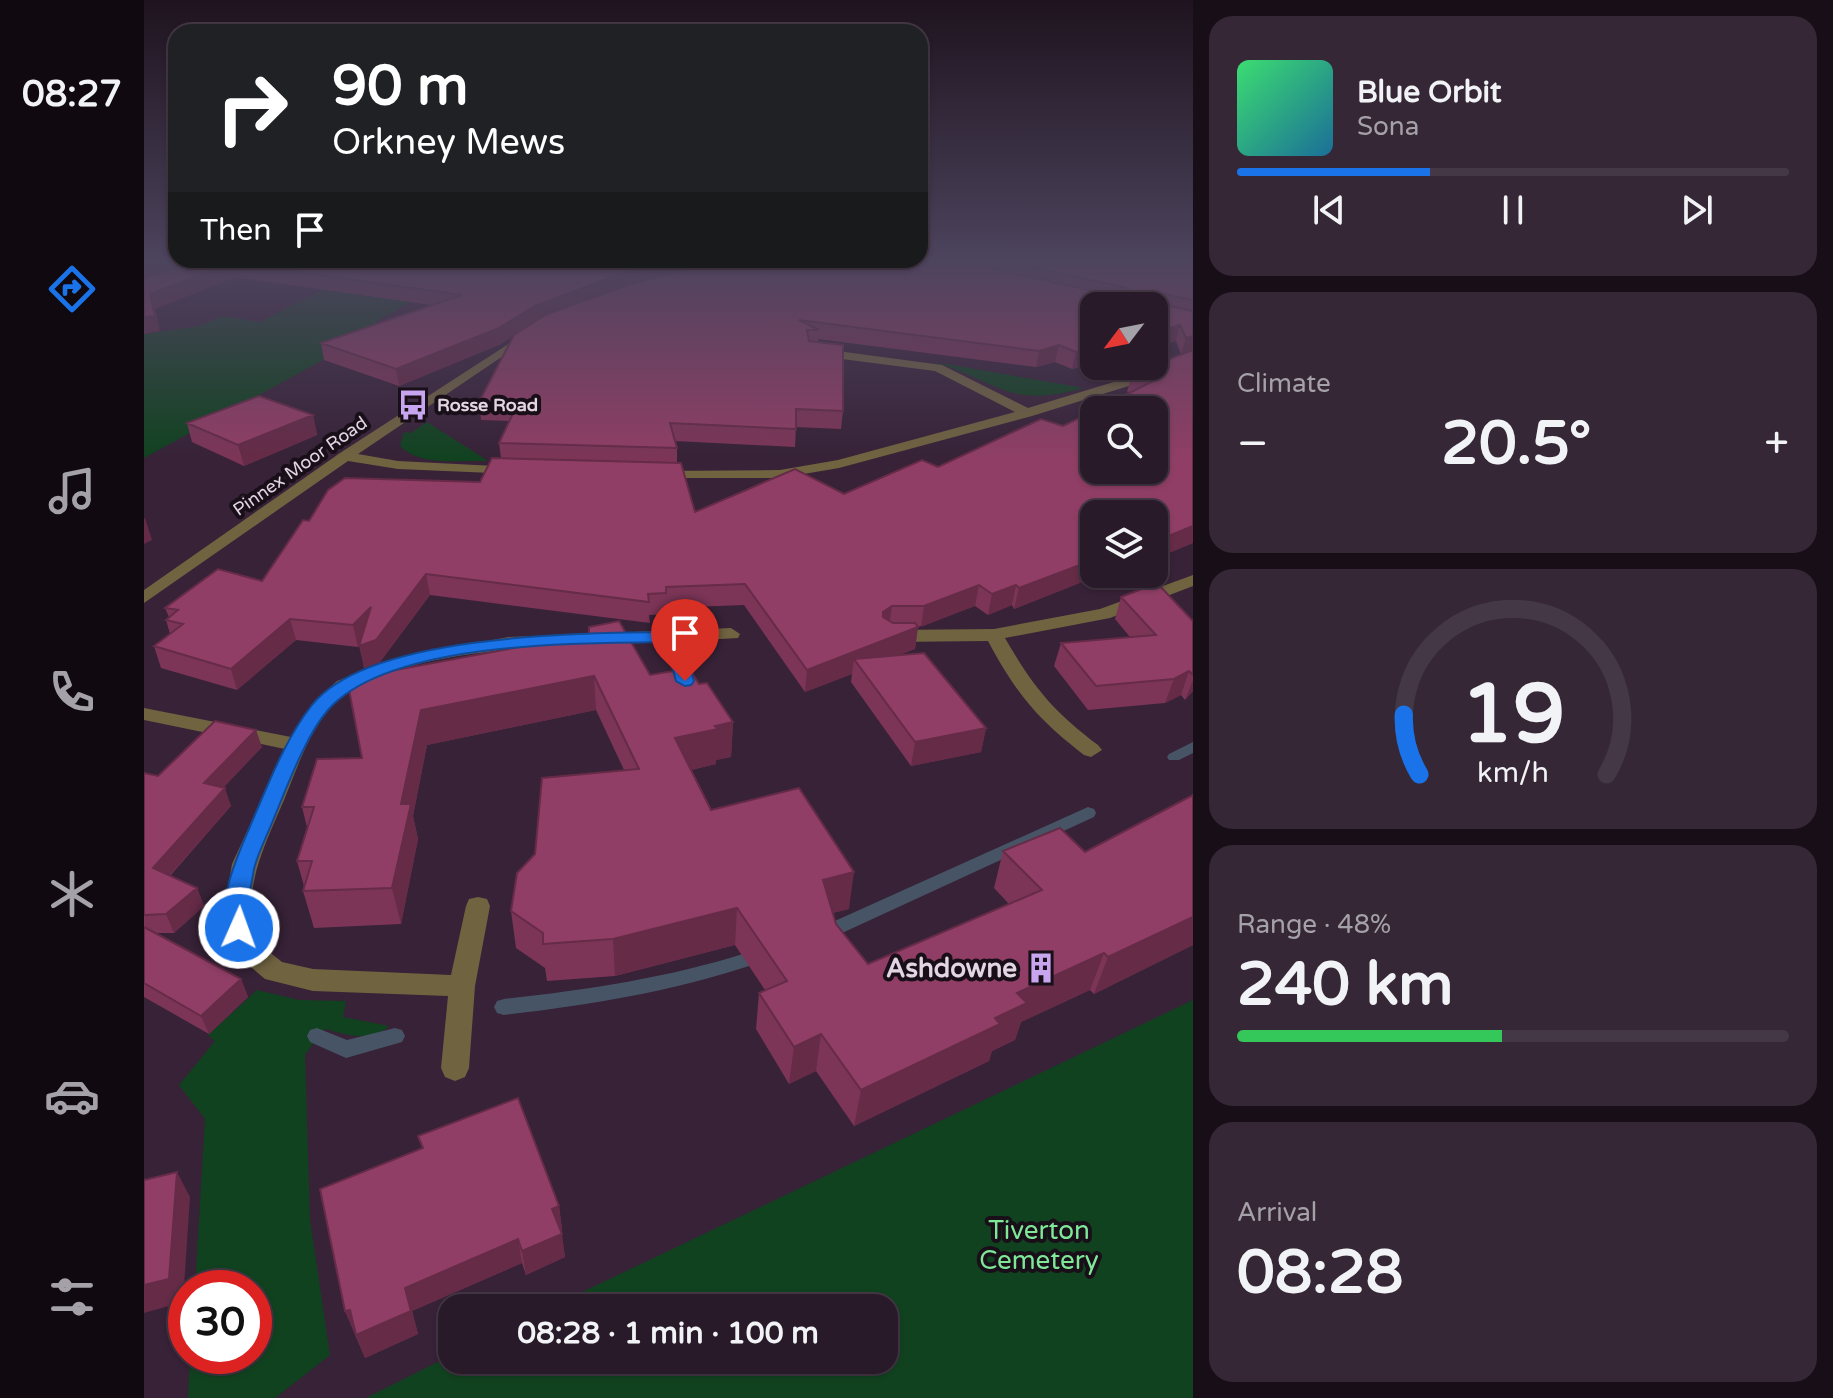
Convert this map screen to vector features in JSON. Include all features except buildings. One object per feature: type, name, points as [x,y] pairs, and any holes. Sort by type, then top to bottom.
[{"type":"street","name":"Pinnex Moor Road","points":[[144,598],[345,456],[538,328]]},
{"type":"street","points":[[853,356],[863,341]]},
{"type":"street","points":[[812,351],[938,368],[1027,413]]},
{"type":"street","points":[[649,475],[745,476],[812,470],[1027,413],[1131,381],[1193,357]]},
{"type":"street","points":[[345,456],[398,465],[535,471]]},
{"type":"street","points":[[891,636],[994,635],[1104,614],[1193,580]]},
{"type":"street","points":[[462,986],[313,980],[274,971],[241,944],[236,911],[244,864],[297,745],[319,708],[344,685],[404,662],[509,643],[731,634]]},
{"type":"street","points":[[994,635],[1022,685],[1053,721],[1091,750]]},
{"type":"street","points":[[673,637],[685,681]]},
{"type":"street","points":[[144,714],[297,745]]},
{"type":"street","points":[[455,1068],[462,986],[478,906]]},
{"type":"green space","points":[[184,328],[381,328],[144,458],[144,334]]},
{"type":"green space","points":[[935,362],[1084,388],[1058,394],[1021,395]]},
{"type":"green space","points":[[427,422],[488,461],[430,460],[409,453],[400,446],[404,432],[411,433]]},
{"type":"green space","points":[[257,990],[299,1000],[346,1001],[343,1017],[389,1026],[366,1036],[326,1029],[315,1034],[315,1041],[305,1055],[310,1220],[330,1355],[275,1398],[188,1398],[189,1374],[272,1374],[272,1270],[196,1270],[205,1119],[179,1085],[215,1041],[208,1035]]},
{"type":"green space","name":"Tiverton Cemetery","points":[[1193,1000],[1193,1398],[366,1398],[438,1362],[438,1374],[898,1374],[898,1294],[578,1294]]},
{"type":"waterway","points":[[1174,757],[1193,747]]},
{"type":"waterway","points":[[823,934],[1088,813]]},
{"type":"waterway","points":[[504,1007],[657,985],[746,960]]},
{"type":"waterway","points":[[317,1036],[346,1049],[395,1036]]},
{"type":"place","name":"Rosse Road","points":[[413,405]]},
{"type":"place","name":"Ashdowne","points":[[1041,968]]},
{"type":"route","points":[[239,928],[236,911],[244,864],[297,745],[319,708],[344,685],[404,662],[509,643],[673,637],[685,681]]}]
